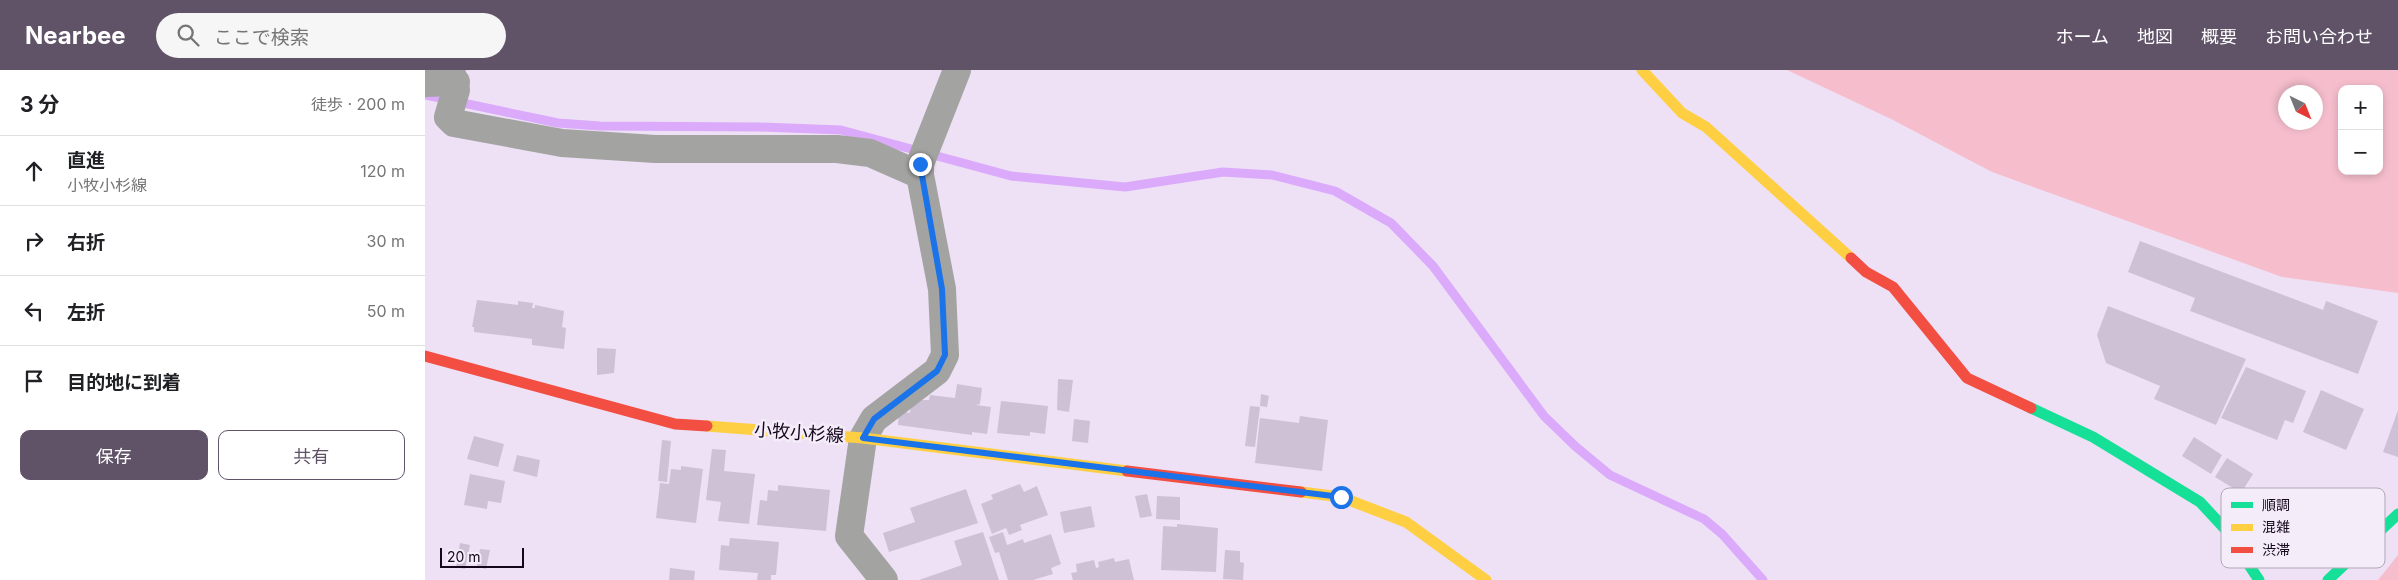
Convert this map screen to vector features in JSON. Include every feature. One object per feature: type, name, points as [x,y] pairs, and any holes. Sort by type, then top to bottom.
[{"type":"main road","points":[[1642,70],[1682,113],[1706,127],[1866,272],[1893,287],[1967,378],[2093,436],[2200,502],[2221,525]]},
{"type":"main road","name":"小牧小杉線","points":[[425,356],[675,424],[863,438],[1341,497],[1406,522],[1486,580]]},
{"type":"main road","points":[[2385,526],[2398,514]]},
{"type":"main road","points":[[2251,568],[2259,580]]},
{"type":"main road","points":[[2328,580],[2341,568]]},
{"type":"street","points":[[884,580],[849,536],[863,438],[874,419],[937,371],[945,355],[942,289],[923,160],[957,70]]},
{"type":"street","points":[[425,83],[454,81],[448,117],[454,123],[562,143],[655,149],[837,149],[870,153],[892,161],[923,160]]},
{"type":"shaded area","points":[[1787,70],[2398,70],[2398,293],[2282,277],[1992,172],[1891,119]]},
{"type":"shaded area","points":[[2398,555],[2398,580],[2378,580]]},
{"type":"building","points":[[2140,241],[2323,310],[2326,301],[2378,321],[2358,374],[2190,311],[2195,298],[2128,272]]},
{"type":"building","points":[[477,300],[518,305],[518,301],[533,303],[532,308],[535,308],[535,305],[564,311],[562,327],[566,328],[564,349],[532,345],[532,339],[474,332],[474,327],[472,327]]},
{"type":"building","points":[[2108,306],[2246,359],[2216,425],[2154,399],[2160,386],[2106,363],[2097,335]]},
{"type":"building","points":[[597,348],[616,349],[614,373],[597,375]]},
{"type":"building","points":[[2246,367],[2306,391],[2293,423],[2285,420],[2277,440],[2221,418]]},
{"type":"building","points":[[1058,379],[1073,380],[1069,412],[1057,410]]},
{"type":"building","points":[[957,384],[982,388],[980,404],[976,405],[991,407],[987,434],[972,432],[972,435],[898,425],[899,411],[910,413],[911,403],[929,400],[930,395],[955,398]]},
{"type":"building","points":[[2321,390],[2364,409],[2346,450],[2303,432]]},
{"type":"building","points":[[1261,394],[1269,396],[1267,407],[1260,406]]},
{"type":"building","points":[[1001,401],[1048,406],[1045,434],[1030,432],[1030,436],[997,433]]},
{"type":"building","points":[[1250,406],[1260,407],[1255,447],[1245,446]]},
{"type":"building","points":[[2398,410],[2398,457],[2383,452]]},
{"type":"building","points":[[1300,416],[1328,420],[1322,471],[1255,463],[1260,418],[1299,423]]},
{"type":"building","points":[[1074,419],[1090,421],[1088,443],[1072,441]]},
{"type":"building","points":[[474,436],[504,444],[498,467],[467,459]]},
{"type":"building","points":[[2194,437],[2222,455],[2211,474],[2182,456]]},
{"type":"building","points":[[662,440],[671,441],[667,482],[658,481]]},
{"type":"building","points":[[712,449],[726,450],[724,471],[755,474],[749,524],[718,521],[721,502],[706,500]]},
{"type":"building","points":[[517,455],[540,460],[537,477],[513,471]]},
{"type":"building","points":[[2227,458],[2253,474],[2244,488],[2233,488],[2215,477]]},
{"type":"building","points":[[681,466],[703,469],[696,523],[656,518],[660,483],[669,484],[671,469],[681,470]]},
{"type":"building","points":[[470,474],[505,481],[501,503],[488,501],[487,509],[464,505]]},
{"type":"building","points":[[1020,484],[1024,492],[1037,486],[1048,515],[1020,525],[1022,530],[1009,535],[1006,528],[992,534],[981,504],[993,499],[991,495]]},
{"type":"building","points":[[778,485],[830,490],[826,531],[757,525],[760,500],[767,501],[768,490],[778,491]]},
{"type":"building","points":[[966,489],[978,523],[889,552],[883,533],[915,522],[910,508]]},
{"type":"building","points":[[1147,494],[1152,516],[1140,518],[1135,496]]},
{"type":"building","points":[[1157,496],[1180,497],[1180,520],[1156,519]]},
{"type":"building","points":[[1091,506],[1095,527],[1064,533],[1060,512]]},
{"type":"building","points":[[1177,524],[1218,528],[1216,572],[1161,570],[1163,526],[1177,527]]},
{"type":"building","points":[[983,532],[999,580],[919,580],[962,565],[954,541]]},
{"type":"building","points":[[1003,532],[1007,545],[1023,539],[1024,543],[1051,534],[1061,564],[1051,568],[1053,574],[1033,580],[1008,580],[999,552],[995,553],[989,537]]},
{"type":"building","points":[[730,538],[779,542],[776,575],[771,575],[771,580],[757,580],[758,573],[719,570],[721,545],[729,546]]},
{"type":"building","points":[[460,543],[470,545],[465,569],[456,567]]},
{"type":"building","points":[[480,549],[490,550],[486,569],[477,567]]},
{"type":"building","points":[[1225,550],[1240,551],[1240,562],[1244,563],[1243,580],[1223,579]]},
{"type":"building","points":[[1114,558],[1115,562],[1129,559],[1134,580],[1073,580],[1071,573],[1077,572],[1076,564],[1094,560],[1096,568],[1099,567],[1098,562]]},
{"type":"building","points":[[670,568],[695,571],[694,580],[669,580]]},
{"type":"waterway","points":[[425,95],[558,123],[600,126],[759,127],[841,130],[1011,176],[1125,187],[1223,172],[1272,175],[1335,191],[1391,223],[1433,266],[1544,416],[1575,446],[1610,475],[1704,519],[1722,534],[1763,580]]},
{"type":"traffic: fast","points":[[2031,408],[2093,437],[2200,502],[2221,525]]},
{"type":"traffic: fast","points":[[2385,526],[2398,514]]},
{"type":"traffic: fast","points":[[2251,568],[2259,580]]},
{"type":"traffic: fast","points":[[2328,580],[2341,568]]},
{"type":"traffic: slow","points":[[1642,70],[1682,113],[1706,127],[1851,258]]},
{"type":"traffic: slow","points":[[707,426],[863,438],[1127,471]]},
{"type":"traffic: slow","points":[[1301,492],[1341,497],[1406,522],[1486,580]]},
{"type":"traffic: jam","points":[[1851,258],[1866,272],[1893,287],[1967,378],[2031,408]]},
{"type":"traffic: jam","points":[[425,356],[675,424],[707,426]]},
{"type":"traffic: jam","points":[[1127,471],[1301,492]]},
{"type":"route","points":[[920,164],[920,175],[942,289],[945,355],[937,371],[922,385],[874,419],[863,438],[1341,497]]}]
